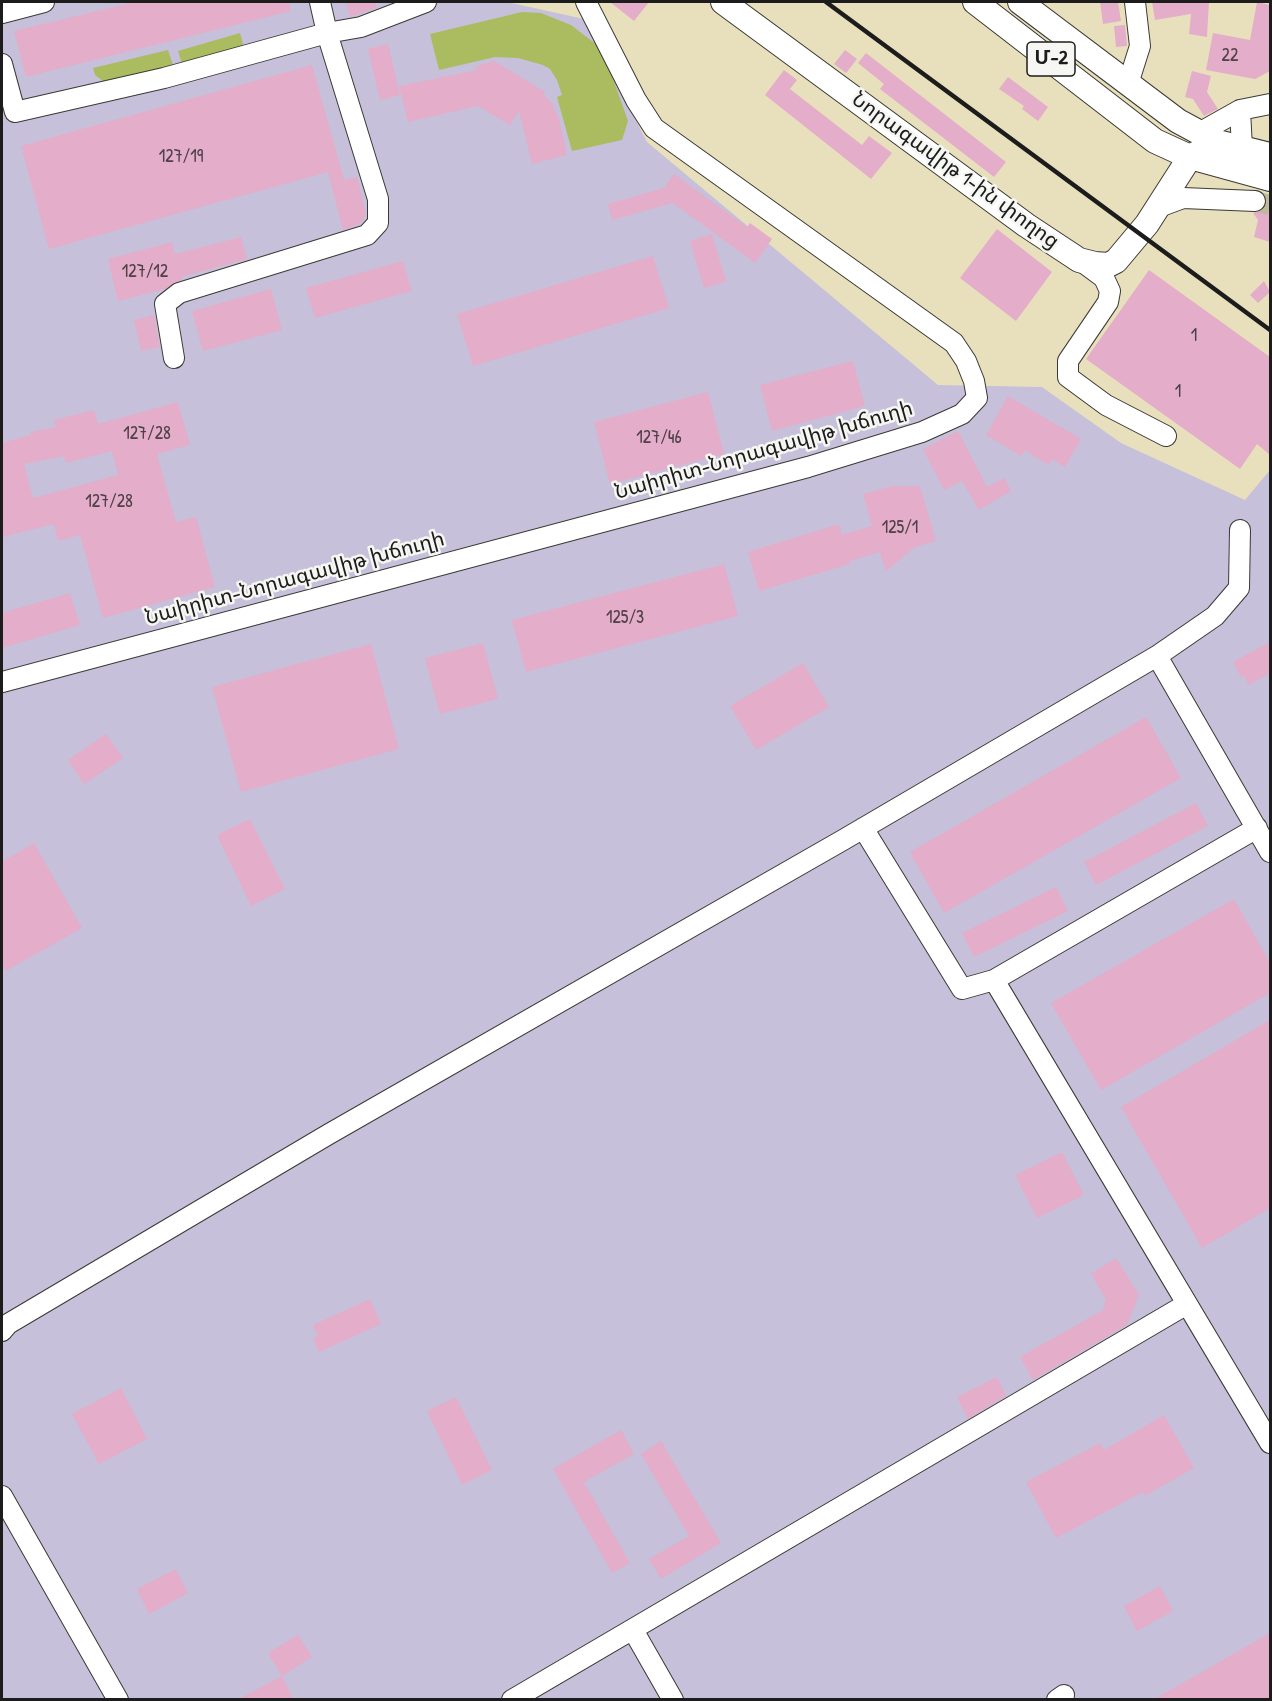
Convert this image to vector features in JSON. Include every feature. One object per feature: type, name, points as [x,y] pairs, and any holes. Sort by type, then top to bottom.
[{"type":"main road","name":"Նորագավիթ 1-ին փողոց","points":[[723,2],[1016,218],[1079,260],[1108,265],[1116,261],[1156,208],[1190,157]]},
{"type":"main road","name":"Մ-2","points":[[975,2],[1155,141],[1190,157],[1270,179]]},
{"type":"main road","name":"Մ-2","points":[[1020,2],[1178,121],[1208,137],[1270,155]]},
{"type":"main road","points":[[1190,157],[1208,137]]},
{"type":"main road","points":[[1155,141],[1166,160],[1172,183],[1202,172],[1233,170]]},
{"type":"street","points":[[2,13],[44,2]]},
{"type":"street","points":[[174,358],[165,304],[179,293],[367,236],[378,223],[378,199],[327,33],[320,2]]},
{"type":"street","points":[[2,64],[8,114],[164,78],[327,33],[361,27],[393,8],[426,2]]},
{"type":"street","name":"Նաիրիտ-Նորագավիթ խճուղի","points":[[2,682],[808,467],[922,432],[962,414],[977,398],[974,381],[966,361],[954,343],[654,128],[636,100],[586,2]]},
{"type":"street","points":[[1128,84],[1140,46],[1135,2]]},
{"type":"street","points":[[1208,137],[1240,110],[1270,104]]},
{"type":"street","points":[[1240,110],[1242,148]]},
{"type":"street","points":[[1156,208],[1183,198],[1255,201]]},
{"type":"street","points":[[1079,260],[1104,278],[1110,291],[1108,302],[1068,361],[1068,377],[1075,385],[1106,405],[1166,436]]},
{"type":"street","points":[[2,1331],[8,1324],[329,1134],[863,828],[1156,656],[1215,616],[1239,588],[1239,530]]},
{"type":"street","points":[[1156,656],[1270,852]]},
{"type":"street","points":[[863,828],[962,989],[994,980],[1257,828]]},
{"type":"street","points":[[994,980],[1270,1443]]},
{"type":"street","points":[[512,1700],[1187,1304]]},
{"type":"street","points":[[2,1496],[118,1700]]},
{"type":"street","points":[[633,1630],[673,1700]]},
{"type":"shaded area","points":[[2,2],[507,2],[584,19],[647,142],[938,385],[1042,387],[1121,443],[1245,500],[1270,470],[1270,1699],[2,1700]]},
{"type":"green space","points":[[522,12],[541,13],[571,25],[597,45],[607,62],[628,121],[622,140],[572,151],[557,97],[562,95],[557,80],[550,69],[543,65],[518,58],[495,57],[439,70],[430,34]]},
{"type":"green space","points":[[240,33],[244,48],[182,64],[178,51]]},
{"type":"green space","points":[[168,50],[173,65],[111,81],[103,81],[95,75],[93,68]]},
{"type":"building","points":[[135,2],[289,2],[291,11],[26,77],[14,31]]},
{"type":"building","points":[[346,2],[375,2],[377,8],[350,17]]},
{"type":"building","points":[[610,2],[649,2],[634,21]]},
{"type":"building","points":[[1100,2],[1118,2],[1121,21],[1103,24]]},
{"type":"building","points":[[1152,2],[1209,2],[1207,37],[1189,34],[1191,14],[1155,20]]},
{"type":"building","points":[[1257,2],[1270,5],[1270,71],[1255,79],[1206,70],[1213,33],[1250,40]]},
{"type":"building","points":[[1125,25],[1127,46],[1116,47],[1114,26]]},
{"type":"building","points":[[388,44],[400,95],[380,100],[368,49]]},
{"type":"building","points":[[845,50],[857,59],[846,73],[834,64]]},
{"type":"building","points":[[866,53],[1006,162],[994,177],[880,89],[884,84],[858,63]]},
{"type":"building","points":[[494,61],[545,92],[544,95],[552,103],[559,119],[567,155],[532,164],[519,111],[510,125],[478,106],[408,122],[399,86],[477,70],[476,66]]},
{"type":"building","points":[[312,65],[344,180],[357,177],[366,215],[360,224],[343,230],[328,172],[49,249],[21,146]]},
{"type":"building","points":[[784,70],[797,80],[790,89],[862,145],[869,136],[892,153],[871,179],[765,95]]},
{"type":"building","points":[[1192,71],[1211,76],[1207,92],[1218,109],[1204,116],[1193,99],[1185,97]]},
{"type":"building","points":[[1008,77],[1048,107],[1038,121],[1022,109],[1024,106],[999,89]]},
{"type":"building","points":[[674,174],[747,227],[750,223],[772,239],[755,263],[673,203],[612,220],[608,204],[664,188]]},
{"type":"building","points":[[1267,200],[1270,201],[1270,242],[1254,237],[1258,220],[1253,213],[1265,208]]},
{"type":"building","points":[[997,229],[1052,272],[1016,321],[960,278]]},
{"type":"building","points":[[712,234],[726,282],[704,288],[690,241]]},
{"type":"building","points":[[241,237],[247,259],[181,277],[182,280],[165,289],[118,301],[108,259],[172,242],[175,254]]},
{"type":"building","points":[[653,256],[669,308],[473,366],[457,314]]},
{"type":"building","points":[[403,261],[412,291],[315,318],[306,288]]},
{"type":"building","points":[[1149,270],[1270,357],[1270,455],[1257,444],[1240,469],[1086,359]]},
{"type":"building","points":[[1264,281],[1270,292],[1258,303],[1250,295]]},
{"type":"building","points":[[271,289],[282,330],[203,351],[192,311]]},
{"type":"building","points":[[154,315],[160,347],[141,351],[134,320]]},
{"type":"building","points":[[853,361],[865,406],[772,431],[760,385]]},
{"type":"building","points":[[708,392],[724,454],[610,484],[594,422]]},
{"type":"building","points":[[1008,396],[1081,439],[1065,467],[1052,459],[1048,465],[1025,450],[1021,456],[986,435]]},
{"type":"building","points":[[178,402],[190,445],[157,454],[176,522],[196,517],[215,587],[103,618],[80,535],[58,541],[54,524],[2,537],[2,443],[31,435],[31,432],[56,427],[54,420],[94,410],[98,424]],"holes":[[[112,451],[118,475],[33,498],[24,464],[64,456],[66,463]]]},
{"type":"building","points":[[958,431],[987,487],[1004,478],[1011,491],[979,510],[962,481],[944,490],[923,449]]},
{"type":"building","points":[[893,486],[920,486],[936,541],[915,547],[886,571],[880,552],[850,561],[850,564],[759,591],[748,552],[839,524],[842,535],[872,526],[863,494]]},
{"type":"building","points":[[724,564],[738,616],[526,672],[512,620]]},
{"type":"building","points":[[70,593],[80,625],[2,648],[2,613]]},
{"type":"building","points":[[1270,642],[1270,673],[1249,685],[1244,676],[1241,677],[1233,662]]},
{"type":"building","points":[[483,643],[498,699],[440,714],[425,658]]},
{"type":"building","points":[[371,644],[399,749],[241,792],[212,687]]},
{"type":"building","points":[[803,663],[829,707],[756,750],[730,706]]},
{"type":"building","points":[[1146,717],[1181,778],[944,913],[910,852]]},
{"type":"building","points":[[106,734],[123,758],[84,784],[68,760]]},
{"type":"building","points":[[1196,803],[1208,826],[1096,885],[1084,862]]},
{"type":"building","points":[[250,819],[285,889],[251,906],[217,835]]},
{"type":"building","points":[[34,843],[82,928],[6,971],[2,963],[2,862]]},
{"type":"building","points":[[1056,887],[1068,911],[974,957],[962,933]]},
{"type":"building","points":[[1234,899],[1270,963],[1270,993],[1101,1090],[1051,1003]]},
{"type":"building","points":[[1270,1020],[1270,1208],[1202,1248],[1121,1107]]},
{"type":"building","points":[[1062,1152],[1084,1195],[1037,1218],[1015,1175]]},
{"type":"building","points":[[1116,1258],[1139,1295],[1127,1325],[1033,1380],[1020,1357],[1103,1310],[1106,1299],[1091,1274]]},
{"type":"building","points":[[370,1299],[381,1324],[319,1352],[313,1339],[318,1336],[313,1325]]},
{"type":"building","points":[[997,1377],[1006,1396],[968,1419],[957,1397]]},
{"type":"building","points":[[121,1388],[147,1439],[99,1464],[72,1414]]},
{"type":"building","points":[[456,1397],[492,1470],[462,1485],[427,1411]]},
{"type":"building","points":[[1164,1415],[1194,1468],[1145,1496],[1143,1492],[1056,1538],[1026,1482],[1100,1443],[1104,1450]]},
{"type":"building","points":[[621,1430],[634,1454],[584,1482],[630,1563],[612,1573],[553,1469]]},
{"type":"building","points":[[661,1441],[721,1543],[661,1579],[649,1559],[689,1536],[641,1454]]},
{"type":"building","points":[[176,1569],[188,1593],[149,1614],[137,1589]]},
{"type":"building","points":[[1160,1586],[1173,1611],[1137,1631],[1124,1606]]},
{"type":"building","points":[[1270,1633],[1270,1700],[1153,1700]]},
{"type":"building","points":[[298,1635],[312,1657],[282,1676],[268,1653]]},
{"type":"building","points":[[282,1676],[294,1700],[237,1700]]},
{"type":"tunnel","points":[[1255,201],[1270,205]]},
{"type":"railway","points":[[826,2],[1270,330]]}]
